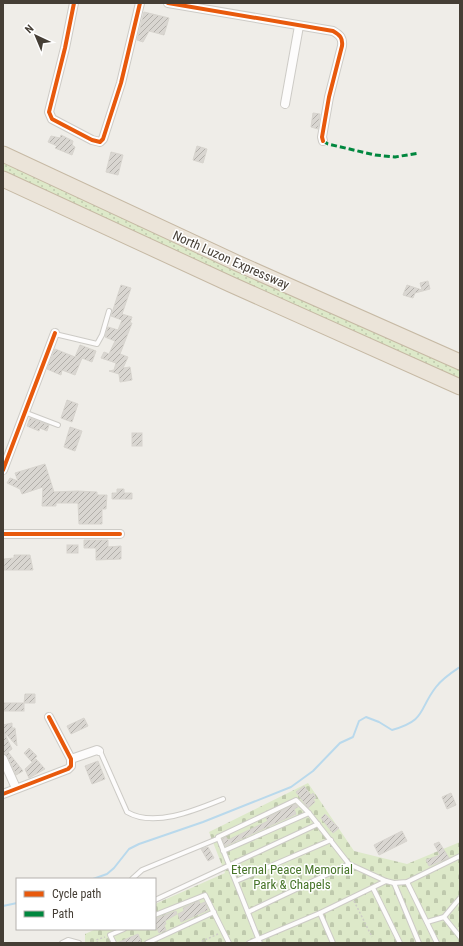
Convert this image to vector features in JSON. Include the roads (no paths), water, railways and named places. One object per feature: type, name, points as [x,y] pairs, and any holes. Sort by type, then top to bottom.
[{"type":"highway","name":"North Luzon Expressway","points":[[3,154],[239,264],[460,362]]},
{"type":"highway","name":"North Luzon Expressway","points":[[3,179],[244,291],[460,386]]},
{"type":"street","points":[[74,3],[65,48],[49,112],[52,119],[96,142],[103,139],[112,115],[140,3]]},
{"type":"street","points":[[168,3],[333,31],[339,34],[343,40],[329,97],[322,137],[323,140]]},
{"type":"street","points":[[285,104],[299,26]]},
{"type":"street","points":[[3,470],[54,333]]},
{"type":"street","points":[[3,534],[120,534]]},
{"type":"street","points":[[3,794],[68,769],[71,766],[71,759],[49,717]]},
{"type":"street","points":[[71,759],[97,750],[99,751]]},
{"type":"street","points":[[3,759],[16,788]]},
{"type":"lane","points":[[54,333],[97,344],[102,335],[109,310]]},
{"type":"lane","points":[[24,412],[58,424]]},
{"type":"lane","points":[[99,751],[127,812],[132,815],[142,817],[164,817],[193,811],[223,799]]},
{"type":"lane","points":[[133,878],[142,870],[217,839],[221,835],[296,800],[309,812],[349,864],[386,881],[394,883],[407,882],[460,856]]},
{"type":"lane","points":[[223,851],[309,812]]},
{"type":"lane","points":[[156,900],[318,824]]},
{"type":"lane","points":[[217,839],[259,941]]},
{"type":"lane","points":[[236,882],[330,840]]},
{"type":"lane","points":[[248,912],[349,864]]},
{"type":"lane","points":[[250,943],[259,941],[374,888],[386,881]]},
{"type":"lane","points":[[407,882],[437,943]]},
{"type":"lane","points":[[394,883],[419,943]]},
{"type":"lane","points":[[374,888],[400,943]]},
{"type":"lane","points":[[156,915],[203,894],[206,896],[229,943]]},
{"type":"lane","points":[[427,922],[444,917],[460,898]]},
{"type":"lane","points":[[147,943],[214,912]]},
{"type":"lane","points":[[320,913],[333,943]]},
{"type":"lane","points":[[444,917],[460,937]]},
{"type":"lane","points":[[114,943],[110,935],[122,930]]},
{"type":"lane","points":[[62,943],[68,940],[79,943]]},
{"type":"waterway","points":[[96,878],[107,874],[114,868],[129,849],[139,844],[203,822],[291,787],[313,771],[340,743],[353,737],[359,721],[366,717],[379,722],[392,730],[411,722],[417,718],[430,695],[439,684],[460,667]]},
{"type":"waterway","points":[[3,906],[16,903]]},
{"type":"park label","name":"Eternal Peace Memorial Park & Chapels","points":[[292,876]]}]
